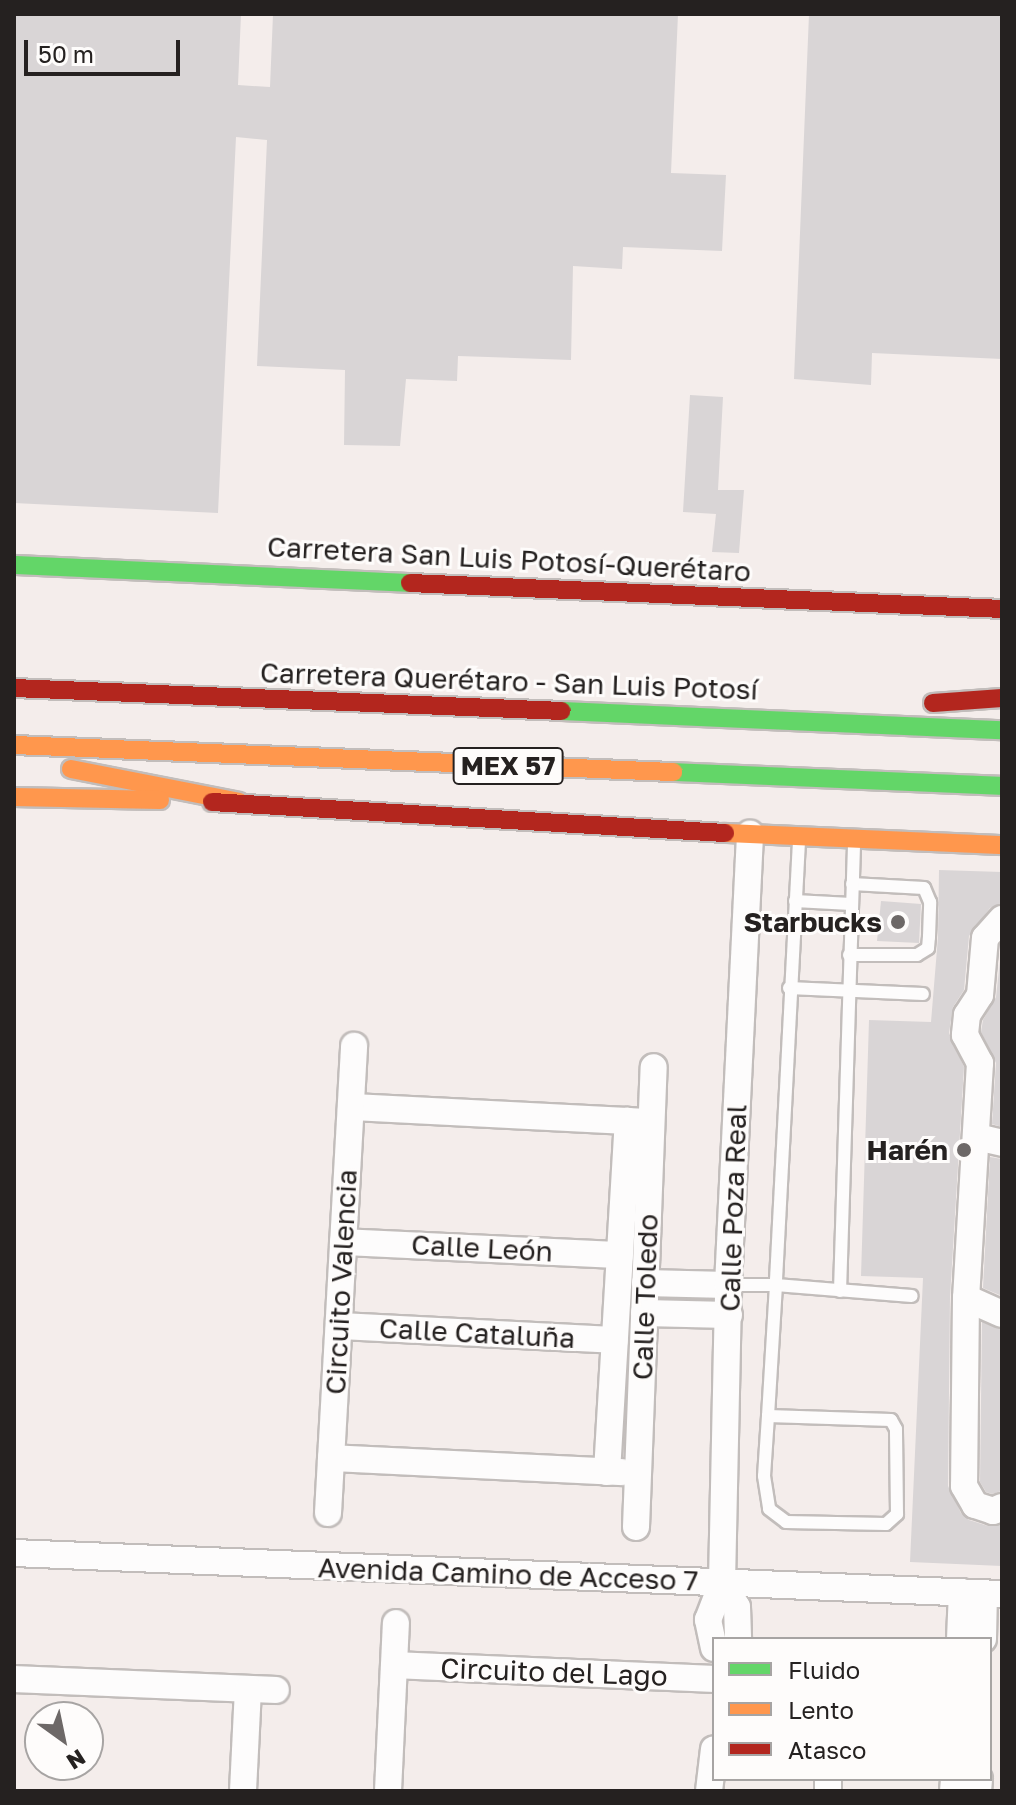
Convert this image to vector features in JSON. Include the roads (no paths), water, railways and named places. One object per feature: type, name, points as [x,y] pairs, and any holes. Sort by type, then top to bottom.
[{"type":"main road","name":"Carretera San Luis Potosí-Querétaro","points":[[14,565],[1002,609]]},
{"type":"main road","name":"Carretera Querétaro - San Luis Potosí","points":[[14,688],[1002,730]]},
{"type":"main road","points":[[747,719],[1002,698]]},
{"type":"main road","name":"MEX 57","points":[[14,745],[1002,786]]},
{"type":"main road","points":[[14,757],[239,802]]},
{"type":"main road","points":[[14,797],[239,802],[800,838],[1002,845]]},
{"type":"street","name":"Calle Poza Real","points":[[722,1583],[728,1285],[750,834]]},
{"type":"street","points":[[1002,919],[985,938],[994,963],[967,1015],[965,1035],[980,1063],[989,1140],[966,1298],[964,1486],[975,1505],[993,1511],[1002,1507]]},
{"type":"street","name":"Circuito Valencia","points":[[328,1513],[354,1046]]},
{"type":"street","name":"Calle Toledo","points":[[607,1472],[620,1255],[640,1122],[654,1067]]},
{"type":"street","points":[[351,1107],[640,1122]]},
{"type":"street","name":"Calle Toledo","points":[[636,1527],[645,1283],[640,1122]]},
{"type":"street","name":"Calle León","points":[[343,1242],[620,1255]]},
{"type":"street","points":[[645,1283],[728,1285]]},
{"type":"street","points":[[966,1298],[1002,1314]]},
{"type":"street","points":[[644,1313],[729,1315]]},
{"type":"street","name":"Calle Cataluña","points":[[339,1326],[615,1340]]},
{"type":"street","points":[[331,1458],[638,1473]]},
{"type":"street","name":"Avenida Camino de Acceso 7","points":[[14,1553],[983,1593]]},
{"type":"street","points":[[722,1583],[737,1607],[738,1637]]},
{"type":"street","points":[[712,1639],[708,1620],[722,1583]]},
{"type":"street","points":[[961,1637],[983,1593]]},
{"type":"street","points":[[983,1593],[983,1637]]},
{"type":"street","points":[[388,1791],[396,1623]]},
{"type":"street","name":"Circuito del Lago","points":[[395,1665],[712,1679]]},
{"type":"street","points":[[14,1679],[276,1690]]},
{"type":"street","points":[[243,1791],[248,1689]]},
{"type":"street","points":[[709,1791],[712,1766]]},
{"type":"lane","points":[[768,1416],[891,1420],[896,1429],[897,1514],[886,1524],[786,1522],[769,1509],[764,1476],[789,988],[800,838]]},
{"type":"lane","points":[[840,1291],[854,841]]},
{"type":"lane","points":[[849,955],[917,955],[928,948],[929,937],[930,902],[924,888],[852,884]]},
{"type":"lane","points":[[795,901],[851,904]]},
{"type":"lane","points":[[789,988],[923,994]]},
{"type":"lane","points":[[728,1285],[776,1285],[912,1296]]},
{"type":"place","name":"Starbucks","points":[[898,922]]},
{"type":"place","name":"Harén","points":[[964,1150]]}]
